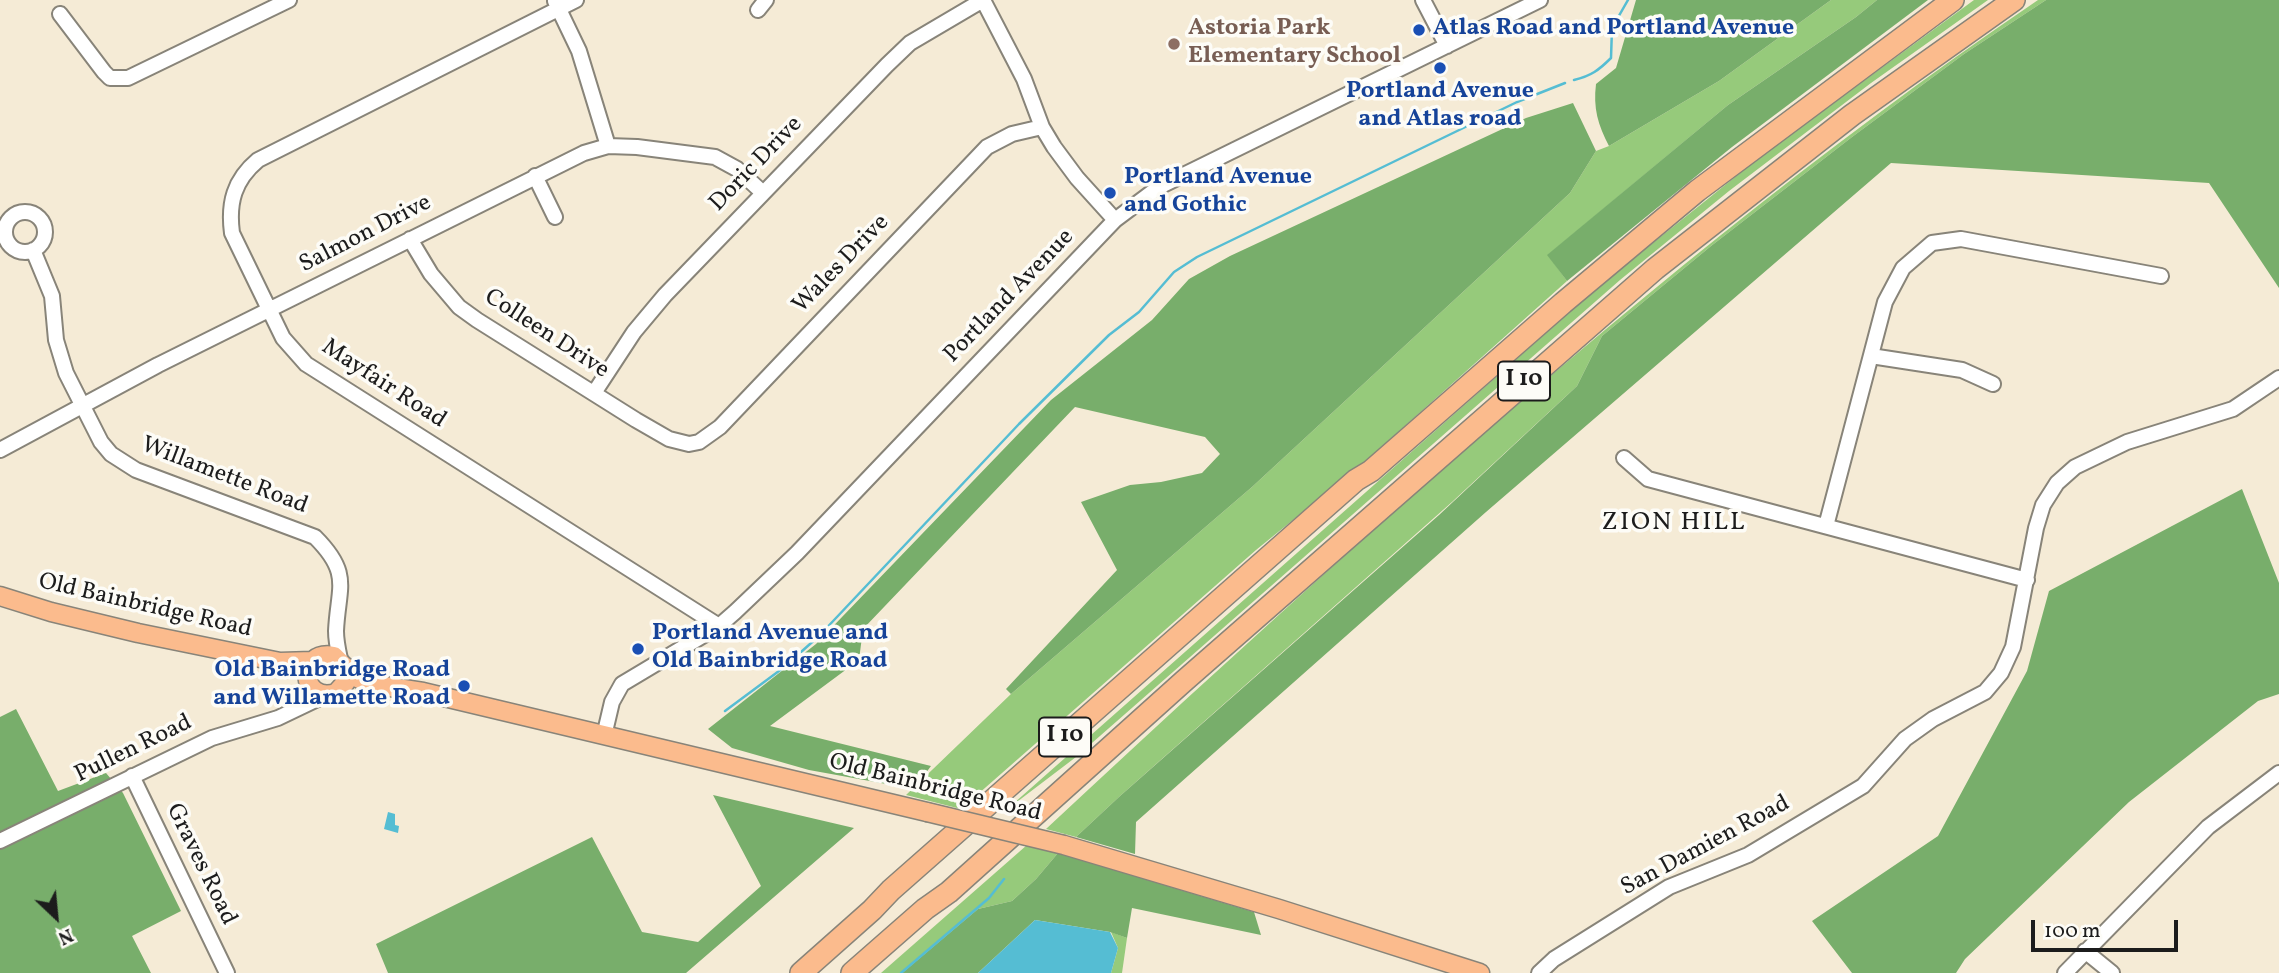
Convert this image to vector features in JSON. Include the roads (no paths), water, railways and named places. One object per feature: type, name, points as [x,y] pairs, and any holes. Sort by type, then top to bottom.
[{"type":"highway","name":"I 10","points":[[801,973],[1356,480],[1371,471],[1573,294],[1697,191],[1953,0]]},
{"type":"highway","name":"I 10","points":[[852,973],[925,909],[949,892],[1184,681],[1655,269],[1852,115],[2014,0]]},
{"type":"highway","points":[[870,973],[933,918],[949,892]]},
{"type":"main road","name":"Old Bainbridge Road","points":[[0,596],[84,621],[312,670]]},
{"type":"main road","points":[[334,656],[343,663],[347,677],[343,686],[336,693],[326,695],[317,692],[312,670],[334,656]]},
{"type":"main road","name":"Old Bainbridge Road","points":[[343,663],[355,677],[372,684]]},
{"type":"main road","name":"Old Bainbridge Road","points":[[343,686],[372,684],[423,692],[1064,845],[1266,905],[1479,973]]},
{"type":"street","points":[[60,14],[104,72],[110,78],[118,79],[149,69],[289,0]]},
{"type":"street","name":"Mayfair Road","points":[[576,0],[557,4],[264,156],[251,166],[238,182],[230,217],[232,233],[283,338],[292,350],[318,373],[719,626]]},
{"type":"street","points":[[983,0],[1024,79],[1042,127],[1077,178],[1115,220]]},
{"type":"street","name":"Doric Drive","points":[[594,393],[634,332],[657,304],[762,192],[909,43],[983,0]]},
{"type":"street","points":[[1423,0],[1447,46]]},
{"type":"street","name":"Portland Avenue","points":[[604,736],[612,702],[622,684],[719,626],[797,553],[1115,220],[1159,187],[1540,0]]},
{"type":"street","points":[[557,4],[579,51],[608,146]]},
{"type":"street","name":"Wales Drive","points":[[681,443],[699,442],[720,427],[987,147],[1012,134],[1042,127]]},
{"type":"street","name":"Salmon Drive","points":[[0,450],[269,309],[584,152],[608,146],[637,146],[715,158],[737,169],[762,192]]},
{"type":"street","points":[[534,176],[555,217]]},
{"type":"street","name":"Colleen Drive","points":[[410,239],[431,274],[460,307],[477,320],[669,439],[681,443]]},
{"type":"street","points":[[1826,526],[1885,302],[1903,268],[1932,243],[1961,239],[2161,276]]},
{"type":"street","name":"Willamette Road","points":[[33,250],[52,296],[60,356],[101,442],[121,461],[136,470],[315,537],[330,554],[340,578],[342,591],[336,632],[343,663]]},
{"type":"street","points":[[1871,356],[1962,370],[1993,384]]},
{"type":"street","name":"San Damien Road","points":[[1539,973],[1554,959],[1669,887],[1748,855],[1863,786],[1905,739],[1933,719],[1985,692],[2001,673],[2013,647],[2043,505],[2057,484],[2075,467],[2127,442],[2232,409],[2278,380]]},
{"type":"street","points":[[1624,457],[1648,479],[2027,580]]},
{"type":"street","name":"Willamette Road","points":[[312,670],[336,632]]},
{"type":"street","points":[[292,712],[302,704],[312,670]]},
{"type":"street","name":"Pullen Road","points":[[0,841],[227,732],[292,712],[326,695]]},
{"type":"street","points":[[2065,973],[2208,827],[2279,773]]},
{"type":"street","name":"Graves Road","points":[[132,776],[227,973]]},
{"type":"street","points":[[2085,951],[2112,973]]},
{"type":"water","points":[[388,812],[395,814],[398,833],[384,829]]},
{"type":"water","points":[[1035,920],[1110,932],[1118,948],[1111,973],[978,973]]},
{"type":"waterway","points":[[1574,80],[1594,72],[1611,58],[1612,28],[1628,0]]},
{"type":"waterway","points":[[725,711],[783,668],[819,636],[1019,424],[1109,335],[1139,312],[1174,272],[1197,257],[1517,102],[1565,83]]},
{"type":"waterway","points":[[901,973],[989,898],[1004,879]]},
{"type":"place","name":"Atlas Road and Portland Avenue","points":[[1419,30]]},
{"type":"place","name":"Astoria Park Elementary School","points":[[1174,44]]},
{"type":"place","name":"Portland Avenue and Atlas road","points":[[1440,68]]},
{"type":"place","name":"Portland Avenue and Gothic","points":[[1110,193]]},
{"type":"place","name":"Portland Avenue and Old Bainbridge Road","points":[[638,649]]},
{"type":"place","name":"Old Bainbridge Road and Willamette Road","points":[[464,686]]},
{"type":"district","name":"ZION HILL","points":[[1674,524]]}]
